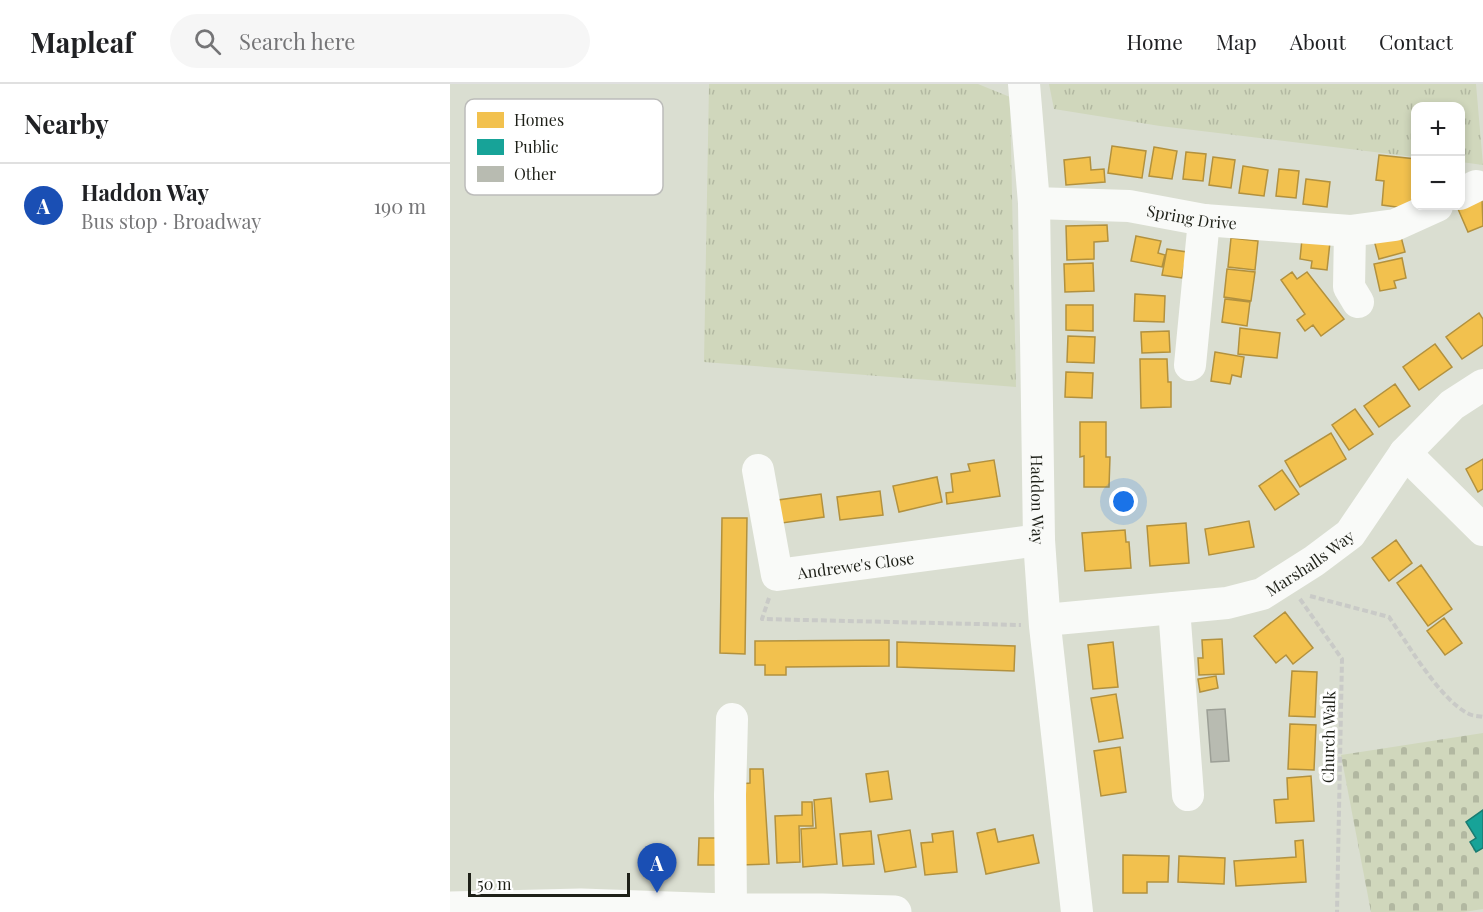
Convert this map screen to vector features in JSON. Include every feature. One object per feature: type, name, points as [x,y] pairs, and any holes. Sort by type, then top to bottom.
[{"type":"main road","points":[[450,908],[581,905],[729,911],[895,912]]},
{"type":"street","name":"Haddon Way","points":[[1024,84],[1034,203],[1039,540],[1045,623],[1077,912]]},
{"type":"street","name":"Spring Drive","points":[[1034,203],[1129,206],[1204,220],[1350,231],[1395,225],[1428,210]]},
{"type":"street","points":[[1199,346],[1204,220]]},
{"type":"street","points":[[1350,231],[1349,287],[1358,302]]},
{"type":"street","name":"Marshalls Way","points":[[1045,623],[1227,603],[1293,589],[1314,561],[1350,534],[1405,453],[1452,405],[1483,385]]},
{"type":"street","points":[[1405,453],[1483,530]]},
{"type":"street","name":"Andrewe's Close","points":[[758,470],[777,575],[1039,540]]},
{"type":"street","points":[[1174,608],[1195,783]]},
{"type":"street","points":[[729,911],[732,719]]},
{"type":"path","points":[[777,575],[762,619],[1045,623]]},
{"type":"path","points":[[1293,589],[1389,617],[1436,684],[1454,703],[1470,715],[1483,717]]},
{"type":"path","name":"Church Walk","points":[[1293,589],[1342,659],[1337,912]]},
{"type":"green space","points":[[709,84],[978,84],[1010,97],[1016,387],[704,362]]},
{"type":"green space","points":[[1049,84],[1476,84],[1483,165],[1465,163],[1465,102],[1411,102],[1411,157],[1160,126],[1054,109]]},
{"type":"green space","points":[[1273,84],[1381,84],[1382,92]]},
{"type":"green space","points":[[1483,733],[1483,909],[1464,912],[1371,912],[1341,755]]},
{"type":"building: Homes","points":[[1112,146],[1146,151],[1142,178],[1108,173]]},
{"type":"building: Homes","points":[[1154,147],[1177,151],[1172,179],[1149,176]]},
{"type":"building: Homes","points":[[1186,152],[1206,154],[1203,181],[1183,179]]},
{"type":"building: Homes","points":[[1379,155],[1411,158],[1411,209],[1382,205],[1384,181],[1376,180]]},
{"type":"building: Homes","points":[[1090,157],[1091,170],[1104,169],[1105,182],[1066,185],[1064,160]]},
{"type":"building: Homes","points":[[1213,157],[1235,160],[1231,188],[1209,185]]},
{"type":"building: Homes","points":[[1243,166],[1268,170],[1264,196],[1239,193]]},
{"type":"building: Homes","points":[[1279,169],[1299,171],[1296,198],[1276,196]]},
{"type":"building: Homes","points":[[1306,179],[1330,182],[1327,207],[1303,204]]},
{"type":"building: Homes","points":[[1482,198],[1483,226],[1468,232],[1458,210],[1465,210],[1465,206]]},
{"type":"building: Homes","points":[[1107,225],[1108,241],[1094,242],[1094,259],[1067,260],[1066,226]]},
{"type":"building: Homes","points":[[1400,233],[1405,252],[1379,259],[1374,240]]},
{"type":"building: Homes","points":[[1136,236],[1161,241],[1158,253],[1165,255],[1162,267],[1131,261]]},
{"type":"building: Homes","points":[[1231,238],[1258,241],[1255,270],[1228,267]]},
{"type":"building: Homes","points":[[1302,239],[1330,242],[1327,270],[1311,268],[1312,261],[1300,259]]},
{"type":"building: Homes","points":[[1167,249],[1187,252],[1182,278],[1162,275]]},
{"type":"building: Homes","points":[[1402,258],[1406,278],[1394,281],[1396,288],[1380,291],[1374,264]]},
{"type":"building: Homes","points":[[1093,263],[1094,291],[1065,292],[1064,264]]},
{"type":"building: Homes","points":[[1227,269],[1255,272],[1251,301],[1224,297]]},
{"type":"building: Homes","points":[[1292,272],[1297,279],[1307,272],[1344,319],[1321,336],[1313,325],[1305,331],[1297,320],[1305,314],[1281,280]]},
{"type":"building: Homes","points":[[1135,294],[1165,296],[1164,322],[1134,321]]},
{"type":"building: Homes","points":[[1225,299],[1250,302],[1247,326],[1222,322]]},
{"type":"building: Homes","points":[[1066,305],[1093,305],[1093,331],[1066,330]]},
{"type":"building: Homes","points":[[1479,313],[1483,319],[1483,345],[1462,359],[1446,337]]},
{"type":"building: Homes","points":[[1240,328],[1280,333],[1277,358],[1238,354]]},
{"type":"building: Homes","points":[[1169,331],[1170,352],[1142,353],[1141,332]]},
{"type":"building: Homes","points":[[1068,336],[1095,337],[1094,363],[1067,362]]},
{"type":"building: Homes","points":[[1435,344],[1452,367],[1419,390],[1403,367]]},
{"type":"building: Homes","points":[[1215,352],[1244,357],[1241,377],[1232,375],[1230,384],[1211,381]]},
{"type":"building: Homes","points":[[1140,359],[1167,359],[1168,382],[1171,382],[1171,407],[1141,408]]},
{"type":"building: Homes","points":[[1066,372],[1093,373],[1092,398],[1065,397]]},
{"type":"building: Homes","points":[[1395,384],[1410,406],[1379,427],[1364,406]]},
{"type":"building: Homes","points":[[1355,409],[1373,434],[1349,450],[1332,425]]},
{"type":"building: Homes","points":[[1080,422],[1106,422],[1106,457],[1110,457],[1109,487],[1084,487],[1084,456],[1080,457]]},
{"type":"building: Homes","points":[[1331,433],[1346,459],[1300,487],[1285,461]]},
{"type":"building: Homes","points":[[1483,459],[1483,489],[1478,492],[1466,469]]},
{"type":"building: Homes","points":[[994,460],[1000,496],[947,504],[946,493],[953,492],[951,474],[970,471],[968,464]]},
{"type":"building: Homes","points":[[1282,470],[1299,494],[1275,510],[1259,486]]},
{"type":"building: Homes","points":[[937,477],[942,502],[899,512],[893,486]]},
{"type":"building: Homes","points":[[880,491],[883,515],[840,520],[837,497]]},
{"type":"building: Homes","points":[[821,494],[824,517],[782,523],[778,500]]},
{"type":"building: Homes","points":[[722,518],[747,518],[745,654],[720,653]]},
{"type":"building: Homes","points":[[1249,521],[1254,547],[1209,555],[1205,529]]},
{"type":"building: Homes","points":[[1186,523],[1189,563],[1150,566],[1147,526]]},
{"type":"building: Homes","points":[[1125,530],[1126,542],[1129,542],[1131,568],[1085,571],[1082,533]]},
{"type":"building: Homes","points":[[1396,540],[1412,563],[1389,581],[1372,558]]},
{"type":"building: Homes","points":[[1421,565],[1452,609],[1428,626],[1397,583]]},
{"type":"building: Homes","points":[[1285,612],[1313,648],[1293,664],[1286,655],[1276,663],[1254,636]]},
{"type":"building: Homes","points":[[1444,618],[1462,643],[1445,655],[1427,631]]},
{"type":"building: Homes","points":[[1222,639],[1224,674],[1199,675],[1198,658],[1203,658],[1202,640]]},
{"type":"building: Homes","points":[[889,640],[889,666],[786,667],[786,675],[765,675],[765,665],[755,665],[755,641]]},
{"type":"building: Homes","points":[[897,642],[1015,646],[1014,671],[897,667]]},
{"type":"building: Homes","points":[[1113,642],[1118,687],[1093,689],[1088,645]]},
{"type":"building: Homes","points":[[1292,671],[1317,672],[1315,717],[1289,716]]},
{"type":"building: Homes","points":[[1216,676],[1218,688],[1200,692],[1198,679]]},
{"type":"building: Homes","points":[[1116,694],[1123,738],[1099,742],[1091,698]]},
{"type":"building: Homes","points":[[1290,724],[1316,725],[1314,770],[1288,769]]},
{"type":"building: Homes","points":[[1120,747],[1126,792],[1101,796],[1094,751]]},
{"type":"building: Homes","points":[[750,769],[763,769],[769,864],[740,865],[740,784],[750,783]]},
{"type":"building: Homes","points":[[888,771],[892,799],[870,802],[866,774]]},
{"type":"building: Homes","points":[[1311,776],[1314,821],[1276,823],[1274,800],[1288,799],[1287,778]]},
{"type":"building: Homes","points":[[831,798],[837,864],[803,867],[801,829],[816,828],[814,800]]},
{"type":"building: Homes","points":[[802,802],[812,802],[813,826],[799,826],[800,862],[777,863],[775,816],[802,815]]},
{"type":"building: Homes","points":[[995,829],[998,842],[1033,835],[1039,863],[986,874],[977,833]]},
{"type":"building: Homes","points":[[910,830],[916,867],[885,872],[878,835]]},
{"type":"building: Homes","points":[[871,831],[874,864],[843,866],[840,834]]},
{"type":"building: Homes","points":[[953,831],[957,872],[925,875],[921,843],[933,842],[932,834]]},
{"type":"building: Homes","points":[[699,838],[728,838],[728,865],[698,865]]},
{"type":"building: Homes","points":[[1303,840],[1306,882],[1236,886],[1234,861],[1296,857],[1295,841]]},
{"type":"building: Homes","points":[[1123,855],[1169,856],[1168,882],[1147,882],[1147,893],[1123,893]]},
{"type":"building: Homes","points":[[1179,856],[1225,858],[1224,884],[1178,882]]},
{"type":"building: Public","points":[[1483,810],[1483,848],[1476,852],[1470,842],[1476,838],[1466,822]]},
{"type":"building: Other","points":[[1225,709],[1229,761],[1211,762],[1207,710]]},
{"type":"place","name":"Haddon Way","points":[[657,893]]}]
